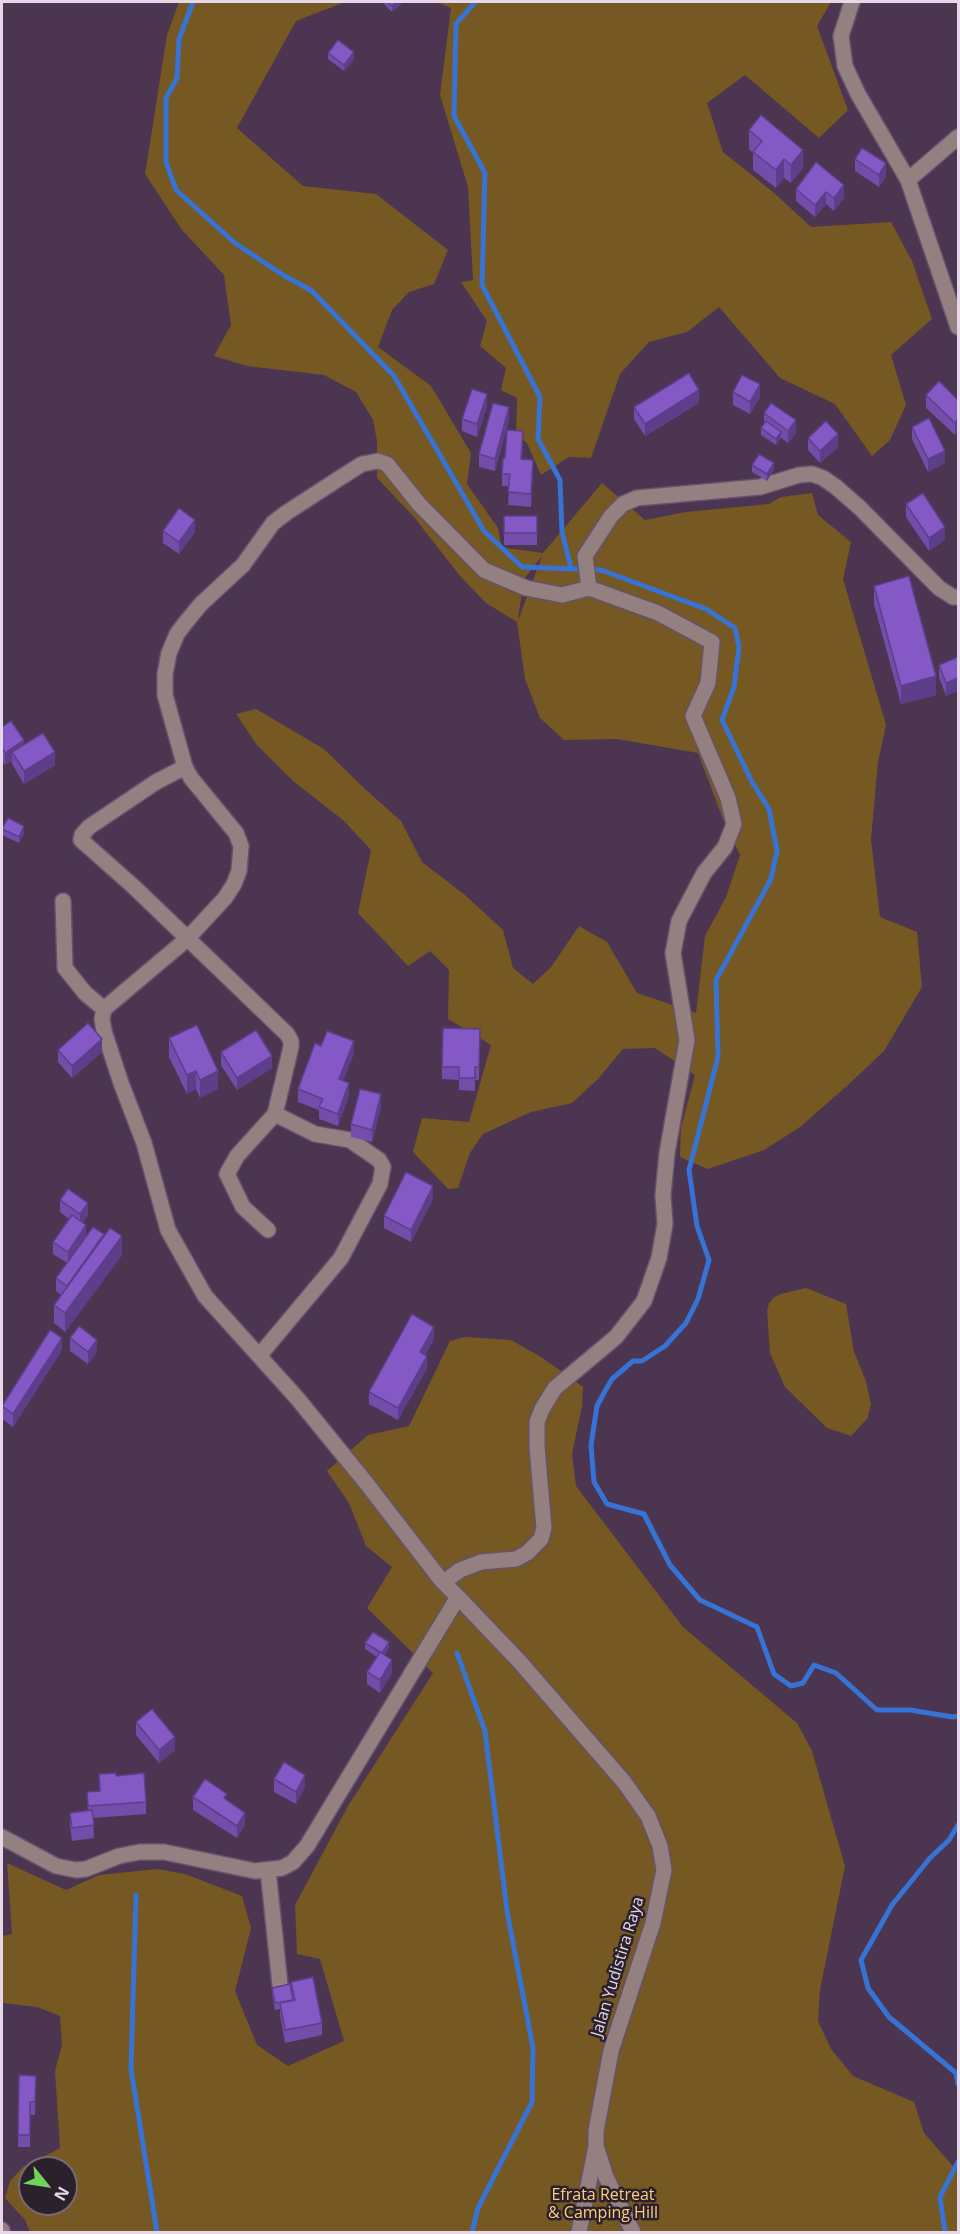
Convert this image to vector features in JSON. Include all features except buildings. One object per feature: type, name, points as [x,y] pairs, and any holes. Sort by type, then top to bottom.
[{"type":"street","points":[[852,2],[841,36],[845,66],[858,94],[908,180],[958,327]]},
{"type":"street","points":[[908,180],[958,137]]},
{"type":"street","points":[[63,901],[66,968],[85,993],[104,1009],[187,939],[234,885],[240,865],[241,846],[236,833],[185,767],[165,695],[165,674],[169,654],[177,634],[201,604],[243,565],[273,523],[362,464],[378,461],[387,464],[419,504],[484,570],[526,588],[562,595],[587,582]]},
{"type":"street","points":[[587,582],[585,556],[611,516],[623,504],[637,498],[760,487],[799,475],[812,474],[836,487],[860,508],[939,588],[953,597],[958,597]]},
{"type":"street","points":[[444,1582],[460,1570],[481,1562],[516,1559],[528,1553],[541,1539],[544,1528],[537,1422],[542,1409],[555,1388],[616,1337],[644,1301],[659,1258],[665,1224],[663,1195],[667,1153],[687,1040],[672,952],[679,921],[704,873],[725,848],[734,824],[728,798],[693,716],[708,683],[712,642],[658,613],[587,582]]},
{"type":"street","points":[[185,767],[156,782],[89,827],[84,831],[81,840],[291,1041],[275,1114],[237,1156],[227,1174],[243,1207],[268,1230]]},
{"type":"street","name":"Jalan Yudistira Raya","points":[[104,1009],[102,1019],[104,1031],[144,1143],[168,1230],[205,1296],[367,1484],[444,1582],[519,1661],[624,1782],[648,1816],[660,1846],[664,1870],[653,1923],[611,2052],[598,2112],[596,2146],[606,2177],[633,2232]]},
{"type":"street","points":[[259,1356],[341,1258],[380,1184],[383,1167],[379,1160],[350,1140],[315,1134],[275,1114]]},
{"type":"street","points":[[2,1838],[64,1869],[86,1869],[119,1856],[140,1852],[164,1852],[255,1870],[282,1868],[293,1862],[307,1846],[458,1597]]},
{"type":"street","points":[[268,1870],[280,1985]]},
{"type":"street","points":[[579,2232],[596,2146]]},
{"type":"green space","points":[[179,2],[345,2],[296,21],[237,128],[303,186],[376,194],[448,250],[434,284],[409,292],[392,310],[378,347],[431,386],[471,453],[467,484],[498,528],[501,544],[506,548],[543,553],[602,483],[645,520],[686,512],[769,504],[781,497],[812,493],[818,515],[851,542],[843,579],[886,725],[878,762],[871,839],[880,917],[917,932],[922,987],[884,1051],[800,1127],[764,1150],[708,1169],[680,1157],[681,1128],[695,1075],[655,1048],[623,1049],[598,1079],[572,1103],[531,1112],[483,1134],[470,1153],[458,1188],[448,1189],[413,1152],[422,1118],[469,1122],[491,1045],[448,1019],[449,970],[430,951],[408,966],[358,913],[371,850],[344,821],[293,781],[257,745],[236,714],[256,709],[324,749],[401,821],[422,862],[465,895],[503,930],[513,968],[533,984],[551,967],[579,926],[607,942],[637,993],[696,1013],[705,936],[726,897],[740,855],[722,817],[698,753],[617,739],[564,740],[540,718],[525,679],[517,622],[486,603],[460,576],[414,517],[377,478],[377,441],[373,420],[356,392],[324,375],[247,366],[214,356],[231,325],[224,275],[182,230],[145,174],[167,35]],"holes":[[[542,556],[519,618],[524,579]]]},
{"type":"green space","points":[[436,2],[831,2],[817,26],[848,110],[819,138],[745,75],[707,103],[723,152],[773,192],[811,227],[891,222],[912,261],[932,319],[891,355],[906,405],[890,440],[872,456],[835,404],[780,378],[719,307],[687,332],[649,342],[620,374],[591,458],[569,457],[541,475],[527,443],[516,434],[517,398],[501,390],[506,368],[480,346],[487,321],[461,282],[473,280],[468,187],[440,95],[451,8]]},
{"type":"green space","points":[[806,1288],[846,1304],[854,1352],[866,1381],[871,1405],[867,1419],[851,1436],[827,1428],[785,1387],[770,1353],[767,1311],[769,1303],[781,1294]]},
{"type":"green space","name":"Efrata Retreat & Camping Hill","points":[[465,1337],[511,1340],[541,1357],[583,1387],[582,1406],[572,1454],[576,1486],[683,1627],[797,1723],[812,1751],[845,1866],[820,1990],[818,2021],[831,2049],[853,2076],[914,2102],[924,2133],[958,2172],[958,2232],[30,2232],[21,2216],[78,2216],[78,2156],[44,2156],[60,2148],[55,2071],[62,2045],[60,2016],[37,2007],[2,2003],[2,1936],[12,1934],[7,1863],[66,1890],[99,1875],[157,1869],[185,1874],[242,1896],[251,1928],[235,1991],[257,2045],[288,2066],[344,2041],[320,1959],[297,1954],[295,1905],[348,1806],[433,1673],[367,1608],[392,1567],[366,1546],[349,1503],[327,1471],[368,1435],[409,1426],[450,1341]]},
{"type":"green space","points":[[18,2172],[18,2212],[5,2198],[10,2181]]},
{"type":"waterway","points":[[193,2],[179,39],[177,78],[166,98],[166,162],[176,190],[235,243],[312,291],[394,376],[484,531],[522,567],[601,570],[706,609],[735,628],[739,647],[734,687],[722,720],[752,782],[769,809],[777,851],[771,879],[716,980],[718,1057],[689,1170],[697,1226],[709,1260],[698,1299],[686,1323],[665,1346],[642,1361],[633,1361],[612,1379],[605,1391],[597,1406],[591,1445],[594,1482],[607,1504],[644,1514],[670,1565],[700,1600],[757,1627],[774,1674],[791,1686],[803,1683],[814,1665],[836,1673],[877,1710],[910,1710],[958,1716]]},
{"type":"waterway","points":[[475,2],[456,24],[454,116],[485,173],[482,285],[540,397],[538,439],[560,480],[562,532],[571,568]]},
{"type":"waterway","points":[[457,1653],[485,1731],[507,1911],[533,2048],[532,2102],[478,2208],[472,2232]]},
{"type":"waterway","points":[[958,1825],[949,1840],[930,1858],[892,1905],[861,1960],[868,1988],[889,2017],[956,2073],[958,2084]]},
{"type":"waterway","points":[[136,1895],[131,2069],[157,2232]]},
{"type":"waterway","points":[[945,2232],[940,2197],[958,2162]]}]
